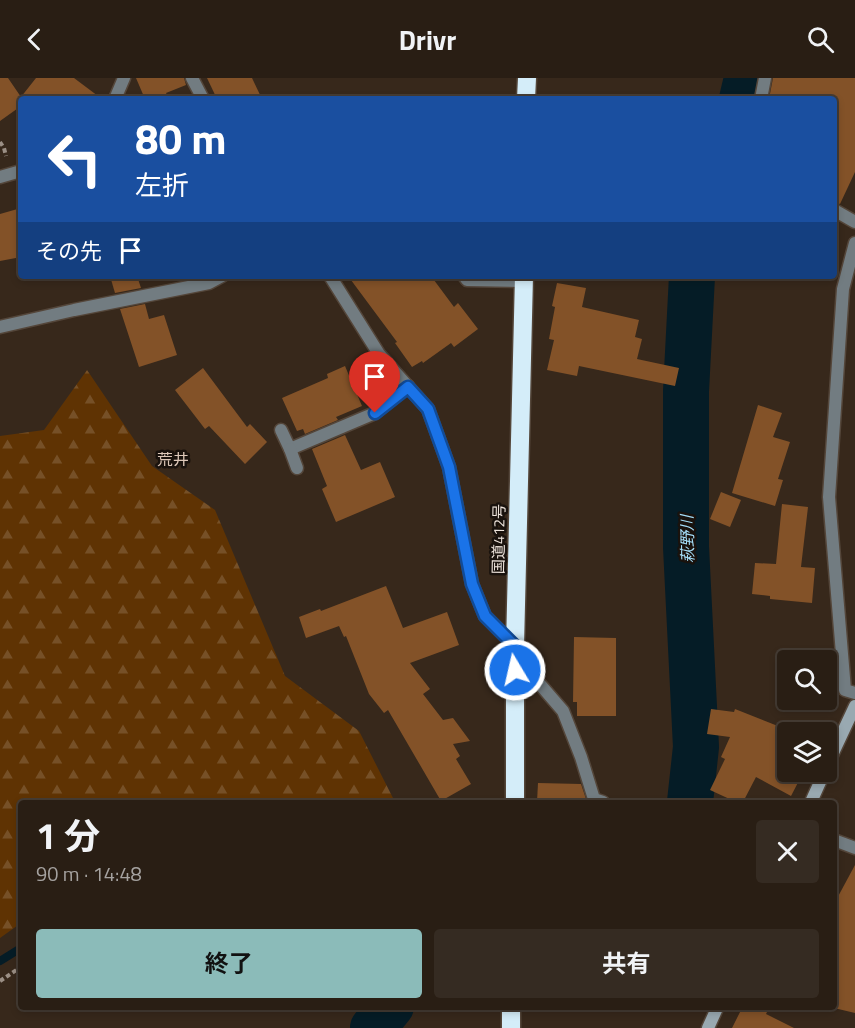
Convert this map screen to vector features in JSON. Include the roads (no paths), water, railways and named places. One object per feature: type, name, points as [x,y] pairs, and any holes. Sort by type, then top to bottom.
[{"type":"highway","points":[[526,96],[527,78]]},
{"type":"highway","name":"国道412号","points":[[515,800],[515,646],[524,279]]},
{"type":"highway","points":[[511,1010],[511,1028]]},
{"type":"street","points":[[115,96],[124,78]]},
{"type":"street","points":[[192,78],[201,96]]},
{"type":"street","points":[[762,96],[765,78]]},
{"type":"street","points":[[0,177],[18,172]]},
{"type":"street","points":[[837,212],[855,222]]},
{"type":"street","points":[[855,243],[843,289],[829,497],[845,690],[855,693]]},
{"type":"street","points":[[0,327],[209,283],[216,279]]},
{"type":"street","points":[[332,279],[379,354],[428,409],[449,467],[472,584],[485,616],[515,646]]},
{"type":"street","points":[[466,279],[524,279]]},
{"type":"street","points":[[290,448],[375,413],[408,387]]},
{"type":"street","points":[[281,430],[297,468]]},
{"type":"street","points":[[515,670],[538,682],[563,711],[594,799],[597,800]]},
{"type":"street","points":[[837,746],[855,706]]},
{"type":"street","points":[[812,800],[820,782]]},
{"type":"street","points":[[837,841],[855,848]]},
{"type":"street","points":[[708,1028],[716,1010]]},
{"type":"waterway","name":"萩野川","points":[[743,96],[747,78]]},
{"type":"waterway","name":"萩野川","points":[[690,800],[696,747],[686,547],[686,391],[692,279]]},
{"type":"waterway","points":[[0,961],[18,950]]},
{"type":"waterway","name":"萩野川","points":[[373,1028],[388,1010]]},
{"type":"district","name":"荒井","points":[[173,459]]}]
